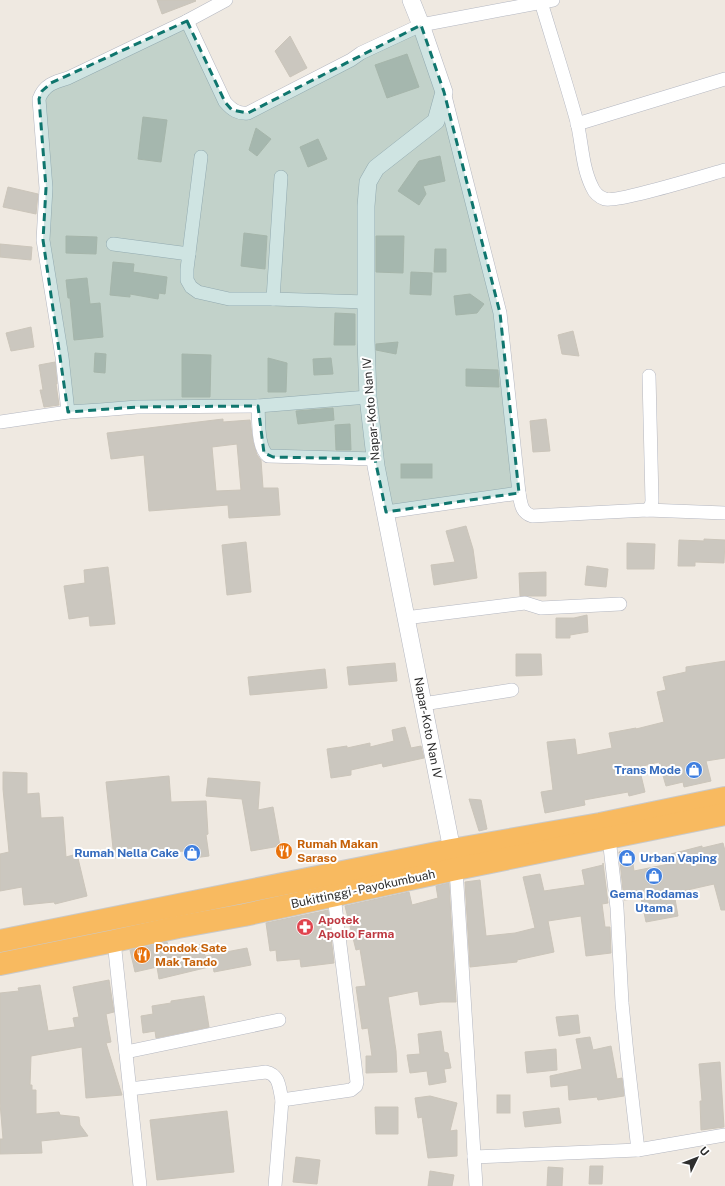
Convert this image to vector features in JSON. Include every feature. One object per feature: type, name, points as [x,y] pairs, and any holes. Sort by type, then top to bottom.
[{"type":"highway","name":"Bukittinggi - Payokumbuah","points":[[0,964],[334,896],[454,859],[600,824],[725,798]]},
{"type":"highway","name":"Bukittinggi - Payokumbuah","points":[[0,941],[239,893],[454,859],[609,838],[725,814]]},
{"type":"highway","points":[[239,893],[244,915]]},
{"type":"highway","points":[[174,906],[178,927]]},
{"type":"street","points":[[68,412],[62,357],[43,240],[46,188],[39,99],[42,91],[51,83],[68,78],[187,21],[226,0]]},
{"type":"street","points":[[411,0],[444,92],[500,314],[519,493],[521,505],[526,514],[532,516],[647,510],[725,513]]},
{"type":"street","points":[[187,21],[225,102],[232,110],[248,113],[351,60],[361,53],[421,25],[547,1],[577,124],[585,167],[591,186],[595,192],[605,199],[611,200],[725,170]]},
{"type":"street","points":[[577,124],[725,79]]},
{"type":"street","name":"Napar-Koto Nan IV","points":[[444,92],[436,121],[376,168],[368,182],[366,206],[366,302],[368,397],[375,459],[405,618],[454,859]]},
{"type":"street","points":[[201,157],[187,269],[187,280],[191,286],[198,292],[229,299],[366,302]]},
{"type":"street","points":[[273,299],[281,176]]},
{"type":"street","points":[[113,244],[189,254]]},
{"type":"street","points":[[647,510],[651,506],[652,501],[649,376]]},
{"type":"street","points":[[0,422],[68,412],[137,408],[258,406],[368,397]]},
{"type":"street","points":[[258,406],[261,446],[264,453],[268,456],[375,459]]},
{"type":"street","points":[[386,512],[519,493]]},
{"type":"street","points":[[405,618],[525,603],[541,608],[620,604]]},
{"type":"street","points":[[423,704],[512,690]]},
{"type":"street","points":[[609,838],[617,908],[626,1054],[638,1150]]},
{"type":"street","points":[[454,859],[476,1186]]},
{"type":"street","points":[[282,1100],[350,1090],[356,1086],[357,1082],[334,896]]},
{"type":"street","points":[[114,941],[140,1186]]},
{"type":"street","points":[[126,1052],[279,1020]]},
{"type":"street","points":[[130,1089],[266,1072],[273,1074],[277,1077],[282,1100],[275,1186]]},
{"type":"street","points":[[474,1157],[638,1150],[725,1135]]},
{"type":"highlighted area","points":[[187,21],[225,102],[232,110],[248,113],[421,25],[444,92],[500,313],[519,493],[386,512],[375,459],[273,457],[264,453],[258,406],[137,407],[68,412],[43,240],[46,188],[39,99],[42,91],[51,83]]},
{"type":"building","points":[[157,0],[195,0],[196,1],[162,14]]},
{"type":"building","points":[[290,36],[307,68],[290,77],[275,51]]},
{"type":"building","points":[[407,54],[419,87],[387,98],[375,65]]},
{"type":"building","points":[[143,117],[167,120],[161,162],[138,159]]},
{"type":"building","points":[[256,128],[271,139],[257,156],[249,150]]},
{"type":"building","points":[[318,139],[327,159],[308,167],[300,147]]},
{"type":"building","points":[[440,156],[445,181],[423,186],[426,194],[419,205],[398,191],[419,161]]},
{"type":"building","points":[[8,187],[38,194],[36,214],[3,207]]},
{"type":"building","points":[[244,233],[267,236],[265,269],[241,266]]},
{"type":"building","points":[[66,236],[97,237],[96,254],[66,253]]},
{"type":"building","points":[[376,236],[404,236],[403,273],[376,272]]},
{"type":"building","points":[[0,244],[32,247],[31,260],[0,257]]},
{"type":"building","points":[[435,249],[446,249],[446,272],[434,272]]},
{"type":"building","points":[[113,262],[134,264],[133,272],[167,277],[165,294],[159,293],[158,299],[130,294],[130,297],[110,295]]},
{"type":"building","points":[[411,272],[432,273],[431,295],[410,294]]},
{"type":"building","points":[[87,278],[90,304],[100,303],[103,337],[74,340],[70,298],[68,298],[66,280]]},
{"type":"building","points":[[470,294],[484,304],[477,313],[456,315],[454,296]]},
{"type":"building","points":[[335,313],[355,314],[355,345],[334,345]]},
{"type":"building","points":[[31,327],[34,347],[11,351],[6,333]]},
{"type":"building","points":[[573,331],[579,356],[562,354],[558,335]]},
{"type":"building","points":[[398,342],[396,354],[376,350],[376,344]]},
{"type":"building","points":[[95,353],[106,354],[105,373],[94,372]]},
{"type":"building","points":[[182,354],[211,355],[210,397],[182,397]]},
{"type":"building","points":[[268,358],[287,363],[286,392],[268,392]]},
{"type":"building","points":[[331,358],[333,374],[314,375],[313,359]]},
{"type":"building","points":[[55,362],[59,405],[44,407],[40,390],[43,390],[39,365]]},
{"type":"building","points":[[466,369],[498,370],[499,387],[466,386]]},
{"type":"building","points":[[333,408],[334,420],[298,424],[296,411]]},
{"type":"building","points":[[223,419],[223,422],[250,420],[253,442],[257,455],[261,460],[263,488],[278,488],[280,515],[229,518],[228,505],[149,511],[144,455],[111,459],[107,433]],"holes":[[[237,444],[241,490],[216,491],[212,447]]]},
{"type":"building","points":[[546,419],[550,451],[533,452],[530,421]]},
{"type":"building","points":[[350,424],[351,450],[336,450],[335,425]]},
{"type":"building","points":[[401,464],[432,464],[432,478],[401,478]]},
{"type":"building","points":[[466,526],[473,549],[477,578],[434,585],[431,565],[455,562],[446,531]]},
{"type":"building","points":[[704,539],[725,540],[724,563],[695,562],[695,566],[678,566],[679,540],[704,541]]},
{"type":"building","points":[[246,542],[251,592],[227,595],[222,545]]},
{"type":"building","points":[[627,543],[655,544],[654,569],[627,569]]},
{"type":"building","points":[[587,566],[608,569],[606,587],[585,585]]},
{"type":"building","points":[[108,567],[115,624],[90,626],[89,616],[69,619],[64,586],[85,583],[84,570]]},
{"type":"building","points":[[546,572],[546,596],[520,596],[519,573]]},
{"type":"building","points":[[587,615],[588,632],[570,635],[570,638],[556,638],[556,618],[574,618]]},
{"type":"building","points":[[516,654],[541,654],[542,675],[516,676]]},
{"type":"building","points":[[725,661],[725,758],[706,761],[711,781],[684,787],[683,782],[666,786],[659,762],[639,767],[645,792],[629,796],[628,792],[584,800],[585,805],[545,813],[541,792],[553,790],[547,742],[575,739],[577,755],[612,748],[609,733],[636,729],[664,722],[657,692],[666,690],[663,677],[686,672],[686,667]]},
{"type":"building","points":[[395,663],[397,681],[349,685],[347,667]]},
{"type":"building","points":[[325,669],[327,688],[250,695],[248,677]]},
{"type":"building","points":[[405,727],[411,748],[421,746],[424,758],[383,767],[382,763],[351,770],[351,775],[331,778],[327,749],[347,746],[347,748],[370,743],[370,747],[394,741],[392,730]]},
{"type":"building","points":[[3,772],[27,773],[27,794],[39,793],[41,818],[63,817],[66,857],[77,854],[87,896],[55,904],[54,902],[24,905],[22,887],[0,891],[0,854],[9,852],[3,789]]},
{"type":"building","points":[[169,776],[171,802],[206,801],[208,834],[206,835],[209,856],[186,859],[185,851],[134,854],[134,856],[114,858],[106,782]]},
{"type":"building","points":[[208,778],[260,782],[258,810],[273,807],[280,846],[251,851],[242,799],[206,796]]},
{"type":"building","points":[[469,799],[481,800],[487,829],[479,831]]},
{"type":"building","points":[[723,843],[725,851],[725,910],[721,910],[714,884],[674,893],[678,916],[646,922],[641,898],[624,900],[619,852],[631,850],[634,871],[674,863],[671,854],[702,846],[702,848]]},
{"type":"building","points":[[603,863],[608,903],[602,904],[605,927],[610,927],[611,953],[586,956],[581,916],[548,921],[554,952],[517,960],[517,962],[470,967],[465,882],[480,880],[486,936],[515,933],[535,928],[523,877],[540,874],[544,891],[585,885],[582,870],[603,865]]},
{"type":"building","points":[[449,883],[456,1002],[441,1002],[420,1005],[418,991],[388,997],[396,1051],[397,1072],[366,1073],[366,1056],[372,1056],[368,1028],[362,1029],[356,987],[366,986],[360,949],[356,950],[345,906],[409,892],[412,905],[438,898],[436,886]]},
{"type":"building","points":[[328,910],[334,963],[301,967],[300,959],[277,961],[276,950],[270,951],[266,923]]},
{"type":"building","points":[[167,942],[170,951],[202,944],[205,956],[247,948],[251,965],[214,972],[213,966],[159,979],[157,967],[135,972],[130,950]]},
{"type":"building","points":[[109,980],[114,1012],[106,1014],[111,1042],[106,1043],[122,1095],[86,1098],[82,1047],[31,1056],[30,1085],[32,1085],[32,1090],[36,1090],[36,1114],[59,1112],[60,1115],[79,1117],[80,1125],[88,1136],[41,1141],[42,1153],[0,1154],[0,1139],[3,1139],[0,1103],[0,993],[19,991],[18,988],[40,985],[48,1031],[75,1027],[73,1018],[79,1017],[73,987]]},
{"type":"building","points":[[204,996],[209,1027],[156,1038],[155,1031],[143,1033],[141,1016],[153,1014],[152,1006],[171,1003],[171,1001]]},
{"type":"building","points":[[578,1015],[580,1033],[559,1036],[556,1017]]},
{"type":"building","points":[[441,1031],[444,1052],[448,1053],[451,1068],[444,1069],[446,1082],[429,1085],[427,1071],[410,1073],[407,1055],[420,1054],[418,1034]]},
{"type":"building","points":[[590,1037],[593,1050],[611,1046],[617,1079],[622,1078],[624,1096],[598,1100],[597,1097],[569,1100],[568,1085],[551,1087],[550,1076],[582,1069],[576,1039]]},
{"type":"building","points":[[556,1049],[557,1070],[527,1073],[525,1052]]},
{"type":"building","points":[[720,1062],[724,1127],[701,1130],[700,1101],[702,1101],[699,1064]]},
{"type":"building","points":[[497,1095],[510,1095],[510,1113],[497,1113]]},
{"type":"building","points":[[430,1096],[457,1103],[450,1131],[457,1130],[457,1156],[428,1158],[422,1117],[418,1118],[415,1098]]},
{"type":"building","points":[[375,1107],[398,1107],[398,1134],[376,1134]]},
{"type":"building","points":[[559,1108],[561,1123],[525,1127],[523,1112]]},
{"type":"building","points":[[227,1111],[234,1172],[157,1180],[150,1120]]},
{"type":"building","points":[[296,1157],[320,1160],[317,1184],[293,1182]]},
{"type":"building","points":[[590,1166],[603,1166],[602,1184],[589,1184]]},
{"type":"building","points":[[548,1167],[563,1168],[562,1186],[547,1186]]},
{"type":"building","points":[[430,1171],[454,1175],[452,1186],[428,1186]]},
{"type":"place","name":"Trans Mode","points":[[694,770]]},
{"type":"place","name":"Rumah Makan Saraso","points":[[284,851]]},
{"type":"place","name":"Rumah Nella Cake","points":[[192,853]]},
{"type":"place","name":"Urban Vaping","points":[[627,858]]},
{"type":"place","name":"Gema Rodamas Utama","points":[[654,876]]},
{"type":"place","name":"Apotek Apollo Farma","points":[[305,927]]},
{"type":"place","name":"Pondok Sate Mak Tando","points":[[142,955]]}]
